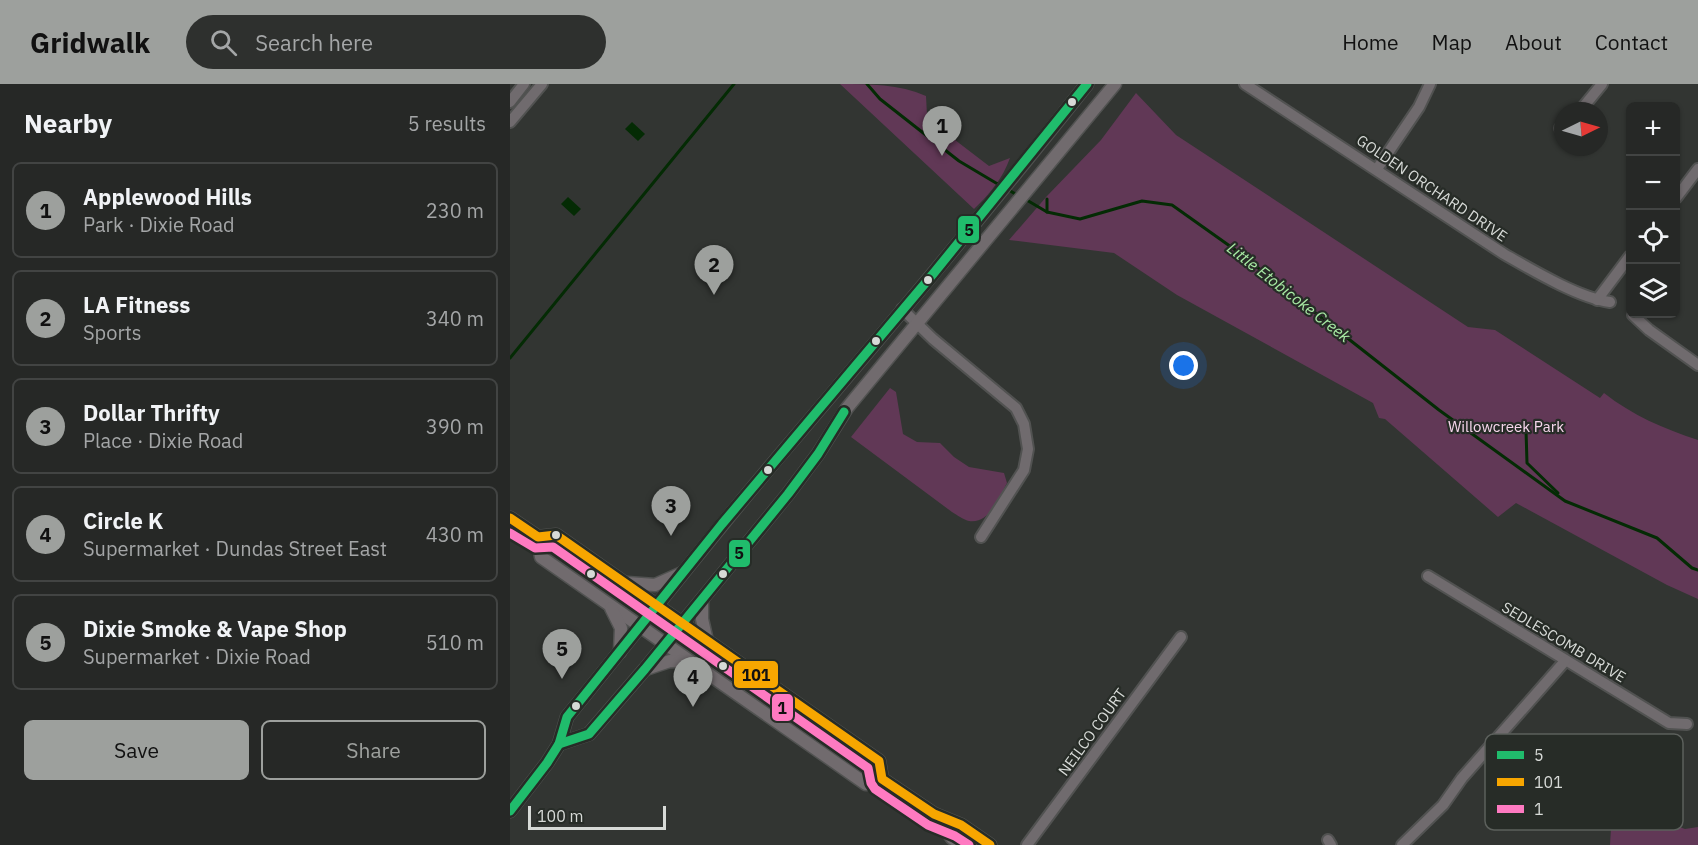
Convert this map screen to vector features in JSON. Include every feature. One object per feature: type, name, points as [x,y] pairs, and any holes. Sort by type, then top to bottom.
[{"type":"main road","points":[[510,811],[547,764],[559,744],[567,717],[1088,84]]},
{"type":"main road","points":[[559,744],[588,734],[645,669],[818,454],[847,408],[1115,84]]},
{"type":"main road","points":[[510,518],[538,537],[556,535],[879,761],[882,779],[934,814],[961,825],[990,845]]},
{"type":"main road","points":[[538,537],[541,557],[866,784],[882,779]]},
{"type":"main road","points":[[624,583],[655,585],[686,571]]},
{"type":"main road","points":[[702,600],[702,619],[706,641]]},
{"type":"main road","points":[[609,604],[621,628],[620,652]]},
{"type":"main road","points":[[645,669],[665,662],[692,662]]},
{"type":"main road","points":[[934,814],[952,838],[962,845]]},
{"type":"street","points":[[510,102],[524,84]]},
{"type":"street","points":[[510,122],[542,84]]},
{"type":"street","name":"GOLDEN ORCHARD DRIVE","points":[[1245,84],[1504,254],[1535,272],[1597,300],[1610,302]]},
{"type":"street","points":[[1377,169],[1419,107],[1430,84]]},
{"type":"street","points":[[1587,102],[1602,84]]},
{"type":"street","points":[[1680,193],[1698,169]]},
{"type":"street","points":[[1597,300],[1626,261]]},
{"type":"street","points":[[902,309],[1016,408],[1024,424],[1028,449],[1024,470],[981,537]]},
{"type":"street","points":[[1636,318],[1649,330],[1698,365]]},
{"type":"street","name":"SEDLESCOMB DRIVE","points":[[1428,576],[1669,723],[1687,724]]},
{"type":"street","name":"NEILCO COURT","points":[[1028,845],[1181,637]]},
{"type":"street","points":[[1501,734],[1565,661]]},
{"type":"street","points":[[1402,845],[1443,805],[1462,778],[1485,752]]},
{"type":"green space","points":[[840,84],[895,87],[926,96],[927,115],[942,130],[989,166],[1010,158],[1004,172],[974,209]]},
{"type":"green space","name":"Willowcreek Park","points":[[1136,93],[1176,135],[1468,327],[1495,330],[1600,398],[1604,393],[1649,421],[1698,440],[1698,599],[1667,585],[1516,503],[1498,517],[1385,419],[1379,418],[1373,403],[1177,295],[1114,253],[1009,240],[1047,196],[1101,140]]},
{"type":"green space","points":[[890,388],[896,392],[903,434],[917,442],[940,443],[954,457],[969,467],[1004,473],[1007,483],[993,508],[983,518],[969,521],[958,516],[851,437]]},
{"type":"green space","points":[[1698,827],[1698,845],[1610,845],[1611,830],[1683,830]]},
{"type":"shaded area","points":[[632,122],[645,134],[638,141],[625,129]]},
{"type":"shaded area","points":[[568,197],[581,209],[574,216],[561,204]]},
{"type":"waterway","points":[[510,358],[734,84]]},
{"type":"waterway","name":"Little Etobicoke Creek","points":[[867,84],[880,99],[959,161],[1001,186]]},
{"type":"waterway","name":"Little Etobicoke Creek","points":[[1007,189],[1019,196]]},
{"type":"waterway","name":"Little Etobicoke Creek","points":[[1025,199],[1047,212],[1080,219],[1142,201],[1172,205],[1234,249],[1439,410],[1565,501],[1657,538],[1692,568],[1698,570]]},
{"type":"waterway","points":[[1047,199],[1047,212]]},
{"type":"waterway","points":[[1526,430],[1527,463],[1558,493]]},
{"type":"transit line","name":"5","points":[[510,811],[559,744],[567,717],[722,524],[933,274],[1087,84]]},
{"type":"transit line","name":"5","points":[[559,744],[589,734],[645,669],[788,494],[818,454],[844,412]]},
{"type":"transit line","name":"101","points":[[510,518],[538,537],[556,535],[879,761],[882,779],[934,814],[961,825],[990,845]]},
{"type":"transit line","name":"1","points":[[510,533],[535,548],[553,547],[868,768],[871,783],[875,789],[928,825],[955,836],[969,845]]},
{"type":"place","name":"Applewood Hills","points":[[942,156]]},
{"type":"place","name":"LA Fitness","points":[[714,295]]},
{"type":"place","name":"Dollar Thrifty","points":[[671,536]]},
{"type":"place","name":"Dixie Smoke & Vape Shop","points":[[562,679]]},
{"type":"place","name":"Circle K","points":[[693,707]]}]
